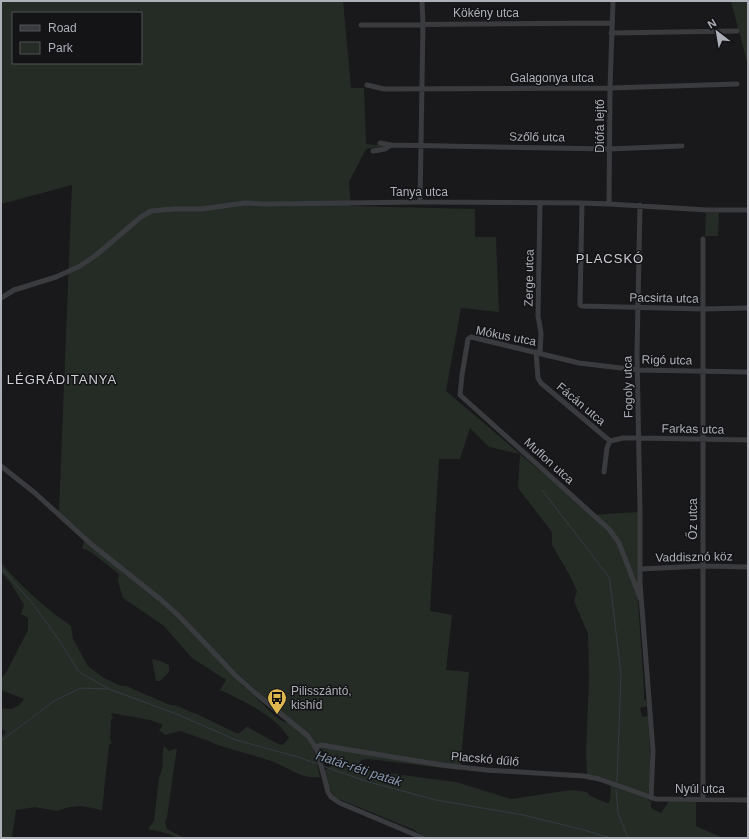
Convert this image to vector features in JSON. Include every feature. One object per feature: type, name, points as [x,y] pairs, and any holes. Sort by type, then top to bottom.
[{"type":"street","points":[[420,202],[423,24],[422,1]]},
{"type":"street","name":"Diófa lejtő","points":[[609,204],[611,33],[613,1]]},
{"type":"street","name":"Kökény utca","points":[[361,25],[612,23]]},
{"type":"street","points":[[611,33],[737,31]]},
{"type":"street","name":"Galagonya utca","points":[[367,85],[384,89],[610,88],[737,84]]},
{"type":"street","name":"Szőlő utca","points":[[380,143],[391,145],[610,149],[682,146]]},
{"type":"street","name":"Szőlő utca","points":[[373,151],[385,149],[391,145]]},
{"type":"street","name":"Tanya utca","points":[[1,298],[14,290],[71,271],[95,256],[141,217],[151,211],[201,209],[245,203],[420,202],[582,203],[707,210],[748,210]]},
{"type":"street","name":"Zerge utca","points":[[538,352],[541,333],[538,316],[540,203]]},
{"type":"street","name":"Pacsirta utca","points":[[582,203],[580,305],[638,308],[748,308]]},
{"type":"street","name":"Fogoly utca","points":[[640,206],[638,308],[640,569]]},
{"type":"street","name":"Őz utca","points":[[703,238],[703,799]]},
{"type":"street","name":"Mókus utca","points":[[468,338],[471,337],[538,352]]},
{"type":"street","name":"Muflon utca","points":[[468,338],[460,395],[609,529],[619,543],[641,600]]},
{"type":"street","name":"Rigó utca","points":[[538,352],[579,363],[638,370],[748,372]]},
{"type":"street","name":"Fácán utca","points":[[538,352],[538,378],[541,383],[610,441],[624,438],[638,438]]},
{"type":"street","name":"Farkas utca","points":[[638,438],[748,440]]},
{"type":"street","points":[[604,472],[607,448],[610,441]]},
{"type":"street","points":[[1,466],[35,493],[91,544],[160,599],[254,692],[308,736],[315,747],[328,792],[334,800],[423,838]]},
{"type":"street","name":"Vaddisznó köz","points":[[640,569],[703,566],[748,567]]},
{"type":"street","name":"Muflon utca","points":[[640,569],[641,600],[653,751],[651,798]]},
{"type":"street","name":"Placskó dűlő","points":[[315,747],[322,745],[442,765],[486,770],[584,776],[599,779],[651,798]]},
{"type":"street","name":"Nyúl utca","points":[[651,798],[748,800]]},
{"type":"green space","points":[[1,1],[343,1],[351,88],[364,88],[366,144],[386,146],[366,149],[349,182],[351,206],[475,209],[475,237],[496,237],[499,312],[461,308],[446,391],[592,515],[638,512],[638,602],[644,700],[646,700],[647,706],[640,708],[642,717],[648,716],[651,774],[648,800],[651,802],[651,808],[661,813],[669,801],[696,801],[696,826],[723,838],[428,838],[412,829],[334,797],[328,785],[325,770],[336,762],[312,741],[320,777],[307,777],[271,761],[215,744],[180,731],[165,735],[159,730],[163,725],[150,720],[111,713],[113,718],[111,720],[110,739],[112,743],[109,745],[102,810],[82,806],[69,807],[57,811],[35,807],[16,810],[12,838],[1,838],[1,738],[6,732],[1,728],[1,710],[4,708],[10,709],[16,707],[24,699],[1,690],[1,679],[7,671],[28,630],[28,618],[21,614],[24,605],[10,582],[1,572],[1,563],[34,597],[71,626],[73,639],[88,666],[104,678],[170,705],[174,705],[195,713],[238,734],[248,726],[249,728],[278,744],[283,745],[289,738],[268,716],[220,690],[226,680],[192,658],[164,626],[123,598],[118,581],[119,574],[91,552],[82,548],[86,537],[59,512],[72,185],[1,204]],"holes":[[[470,428],[489,447],[520,454],[518,488],[552,532],[552,545],[577,591],[574,601],[588,634],[589,678],[586,752],[587,776],[611,783],[610,802],[607,803],[590,796],[587,792],[571,790],[511,799],[456,782],[364,770],[360,768],[359,764],[361,760],[368,759],[460,770],[469,672],[446,670],[452,615],[430,611],[439,459],[460,459]],[[199,639],[293,724],[282,721],[275,716],[224,667]]]},
{"type":"green space","points":[[731,1],[748,1],[748,65]]},
{"type":"green space","points":[[706,213],[719,213],[718,236],[705,236]]},
{"type":"green space","points":[[152,659],[169,665],[169,672],[160,681],[156,681]]},
{"type":"green space","points":[[164,746],[169,751],[177,748],[165,822],[167,829],[184,838],[177,838],[166,833],[148,829],[154,821]]},
{"type":"waterway","points":[[542,490],[609,577],[621,675],[617,782]]},
{"type":"waterway","name":"Határ-réti patak","points":[[3,570],[33,604],[59,640],[79,672],[109,689],[179,715],[236,740],[318,764]]},
{"type":"waterway","points":[[1,741],[54,701],[81,688],[108,689]]},
{"type":"waterway","name":"Határ-réti patak","points":[[323,766],[365,781],[436,800],[523,815],[611,838]]},
{"type":"waterway","points":[[616,790],[618,813],[628,838]]},
{"type":"place","name":"Pilisszántó, kishíd","points":[[277,715]]},
{"type":"district","name":"PLACSKÓ","points":[[610,258]]},
{"type":"district","name":"LÉGRÁDITANYA","points":[[62,379]]}]
